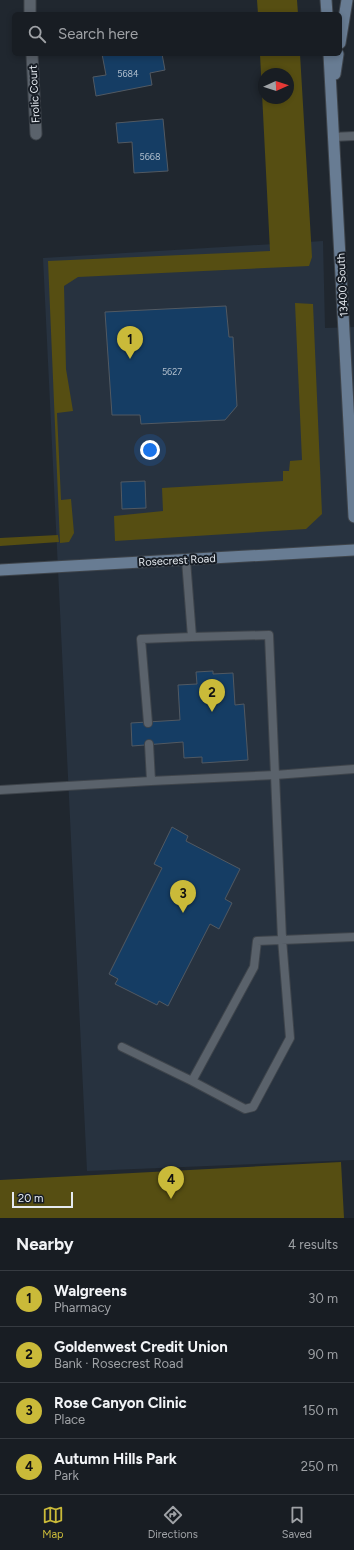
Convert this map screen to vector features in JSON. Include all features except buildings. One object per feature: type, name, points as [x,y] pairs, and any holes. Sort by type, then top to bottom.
[{"type":"main road","points":[[326,0],[327,12]]},
{"type":"main road","points":[[342,31],[347,0]]},
{"type":"main road","name":"13400 South","points":[[329,56],[354,516]]},
{"type":"main road","points":[[331,97],[338,56]]},
{"type":"main road","name":"Rosecrest Road","points":[[0,570],[354,550]]},
{"type":"street","points":[[30,0],[30,12]]},
{"type":"street","name":"Frolic Court","points":[[32,56],[36,134]]},
{"type":"lane","points":[[333,137],[354,136]]},
{"type":"lane","points":[[186,560],[192,637]]},
{"type":"lane","points":[[122,1047],[245,1109],[253,1107],[290,1038],[282,939],[269,634],[141,639],[148,722]]},
{"type":"lane","points":[[149,744],[151,781]]},
{"type":"lane","points":[[0,790],[275,775],[354,768]]},
{"type":"lane","points":[[192,1081],[254,967],[257,941],[354,937]]},
{"type":"shaded area","points":[[257,0],[297,0],[298,12],[258,12]]},
{"type":"shaded area","points":[[260,56],[300,56],[312,257],[309,266],[78,277],[64,286],[66,369],[73,411],[57,413],[61,500],[71,499],[74,533],[69,542],[60,543],[48,261],[270,251],[263,104],[294,104],[294,68],[261,68]]},
{"type":"shaded area","points":[[323,241],[325,328],[354,327],[354,1160],[87,1171],[43,258]]},
{"type":"shaded area","points":[[295,303],[313,304],[322,514],[306,529],[115,541],[114,516],[163,511],[162,488],[283,481],[283,471],[289,471],[290,461],[302,460]]},
{"type":"shaded area","points":[[58,535],[59,542],[0,546],[0,538]]},
{"type":"shaded area","points":[[341,1162],[344,1218],[0,1218],[0,1180]]},
{"type":"place","name":"Walgreens","points":[[130,359]]},
{"type":"place","name":"Goldenwest Credit Union","points":[[212,712]]},
{"type":"place","name":"Rose Canyon Clinic","points":[[183,913]]},
{"type":"place","name":"Autumn Hills Park","points":[[171,1199]]}]
